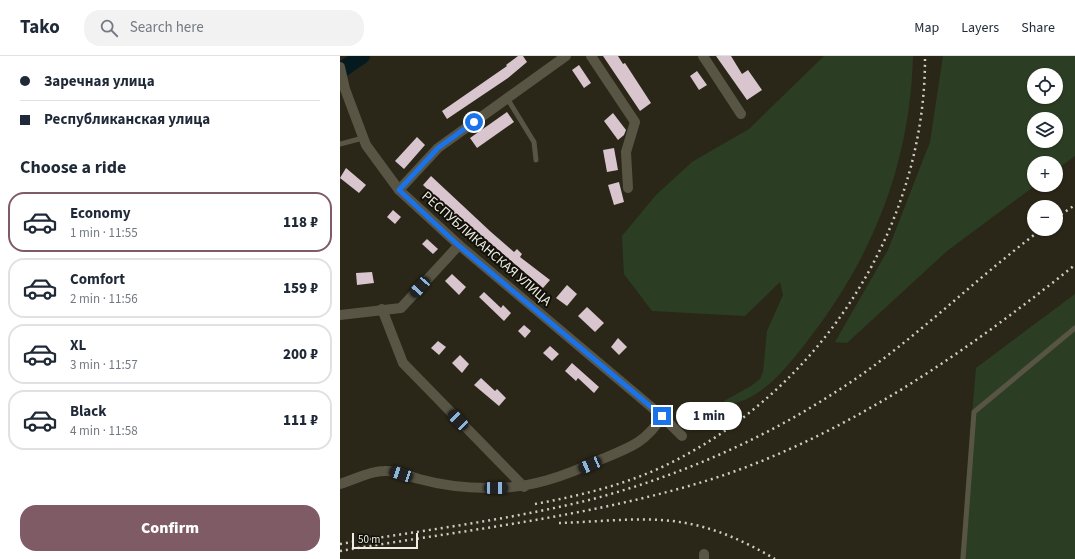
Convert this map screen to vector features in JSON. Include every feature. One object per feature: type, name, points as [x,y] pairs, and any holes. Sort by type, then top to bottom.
[{"type":"street","points":[[399,190],[438,148],[566,56]]},
{"type":"street","points":[[591,56],[635,122],[626,152],[628,188]]},
{"type":"street","points":[[703,56],[741,114]]},
{"type":"street","name":"РЕСПУБЛИКАНСКАЯ УЛИЦА","points":[[340,67],[345,89],[366,145],[399,190],[458,245],[662,416],[682,436]]},
{"type":"street","points":[[340,315],[401,308],[458,245]]},
{"type":"street","points":[[382,309],[403,363],[524,487]]},
{"type":"street","points":[[340,484],[376,472],[386,471],[420,480],[466,487],[524,487],[575,471],[633,446],[654,431],[662,416]]},
{"type":"lane","points":[[507,98],[534,142],[536,160]]},
{"type":"lane","points":[[340,144],[363,138]]},
{"type":"lane","points":[[963,559],[974,412],[1075,328]]},
{"type":"green space","points":[[824,56],[913,56],[910,96],[904,135],[895,173],[883,209],[868,244],[850,278],[829,312],[788,365],[770,384],[748,398],[723,406],[724,401],[751,386],[760,379],[763,372],[767,331],[783,295],[780,282],[745,316],[652,311],[624,274],[622,236],[656,195],[692,162],[749,129]]},
{"type":"green space","points":[[943,56],[1075,56],[1075,156],[1063,165],[1063,156],[1027,156],[1027,192],[947,251],[847,343],[835,342],[888,250],[930,142]]},
{"type":"green space","points":[[1075,294],[1075,559],[960,559],[976,368]]},
{"type":"building","points":[[518,56],[523,56],[527,62],[508,78],[447,119],[442,111],[507,66],[506,65]]},
{"type":"building","points":[[603,56],[618,56],[623,64],[625,63],[651,103],[640,111]]},
{"type":"building","points":[[716,56],[731,56],[742,74],[748,70],[762,90],[747,100]]},
{"type":"building","points":[[579,65],[591,83],[584,88],[572,70]]},
{"type":"building","points":[[697,71],[707,85],[699,90],[690,76]]},
{"type":"building","points":[[507,112],[514,122],[477,148],[470,138]]},
{"type":"building","points":[[613,113],[626,130],[624,135],[618,140],[604,121]]},
{"type":"building","points":[[417,137],[425,145],[404,169],[395,161]]},
{"type":"building","points":[[614,148],[618,170],[607,172],[603,150]]},
{"type":"building","points":[[346,168],[366,185],[359,193],[340,178]]},
{"type":"building","points":[[431,176],[491,232],[514,252],[517,249],[522,254],[520,257],[550,280],[543,288],[458,216],[457,217],[423,185]]},
{"type":"building","points":[[619,182],[624,202],[614,205],[608,185]]},
{"type":"building","points":[[393,210],[401,217],[395,224],[387,217]]},
{"type":"building","points":[[427,239],[438,249],[433,254],[422,244]]},
{"type":"building","points":[[372,272],[374,283],[357,285],[356,273]]},
{"type":"building","points":[[452,274],[466,287],[459,295],[445,281]]},
{"type":"building","points":[[567,285],[577,294],[567,306],[556,298]]},
{"type":"building","points":[[484,292],[501,308],[503,305],[511,313],[504,321],[479,297]]},
{"type":"building","points":[[587,307],[604,323],[595,332],[578,316]]},
{"type":"building","points":[[524,325],[531,331],[525,338],[518,331]]},
{"type":"building","points":[[618,338],[627,347],[619,355],[611,347]]},
{"type":"building","points":[[438,341],[446,347],[439,355],[431,348]]},
{"type":"building","points":[[550,346],[559,354],[552,361],[543,353]]},
{"type":"building","points":[[460,355],[469,364],[462,373],[452,363]]},
{"type":"building","points":[[572,363],[599,387],[594,393],[578,378],[576,381],[565,371]]},
{"type":"building","points":[[481,378],[495,391],[497,389],[506,398],[499,406],[474,385]]},
{"type":"waterway","points":[[340,71],[362,56]]},
{"type":"railway","points":[[535,504],[599,490],[660,468],[717,436],[768,397],[813,351],[852,300],[883,244],[906,184],[920,121],[925,56]]},
{"type":"railway","points":[[1063,213],[1075,205]]},
{"type":"railway","points":[[340,544],[499,519],[593,499],[625,490],[687,468],[748,442],[806,410],[862,375],[1033,236]]},
{"type":"railway","points":[[340,551],[574,513],[621,503],[712,479],[762,461],[810,440],[857,415],[948,360],[1075,265]]},
{"type":"railway","points":[[559,523],[644,519],[686,523],[725,534],[775,559]]},
{"type":"route","points":[[474,122],[438,148],[399,190],[458,245],[662,416]]}]
